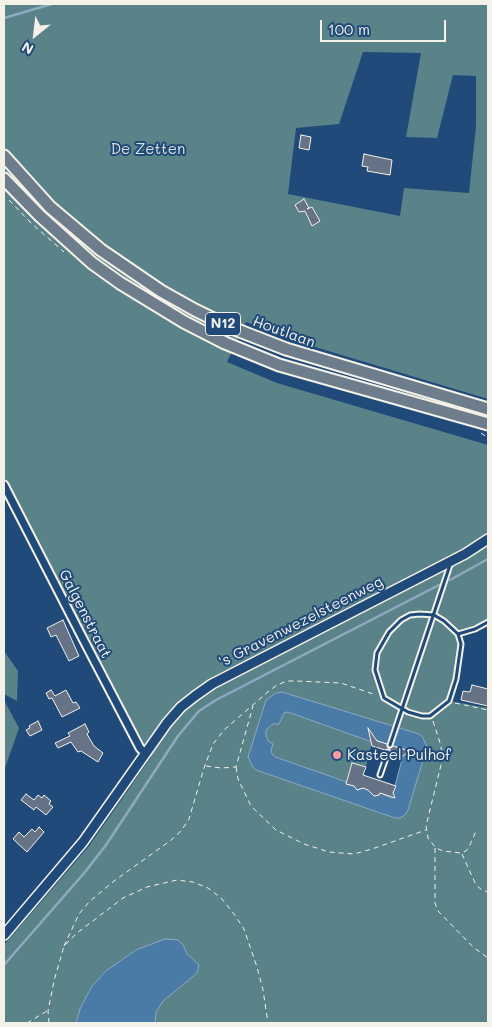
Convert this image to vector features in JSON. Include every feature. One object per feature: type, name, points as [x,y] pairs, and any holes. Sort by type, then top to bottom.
[{"type":"main road","name":"Houtlaan","points":[[4,156],[50,207],[88,240],[128,270],[195,310],[232,328],[286,349],[488,409]]},
{"type":"main road","name":"Houtlaan","points":[[4,179],[40,216],[92,263],[149,302],[225,343],[279,364],[488,424]]},
{"type":"street","name":"Galgenstraat","points":[[4,486],[80,635],[140,748],[145,753]]},
{"type":"street","name":"'s Gravenwezelsteenweg","points":[[4,934],[62,869],[145,753],[181,707],[212,684],[451,561],[488,539]]},
{"type":"lane","points":[[390,745],[451,561]]},
{"type":"lane","points":[[410,615],[434,615],[444,621],[458,634],[461,644],[458,668],[450,701],[430,716],[422,716],[402,710],[384,698],[375,670],[377,653],[382,642],[401,620],[410,615]]},
{"type":"lane","points":[[458,634],[476,629],[488,622]]},
{"type":"lane","points":[[380,775],[388,752]]},
{"type":"path","points":[[49,1023],[48,1011],[54,981],[64,946],[79,914],[89,902],[114,881],[181,831],[188,819],[204,766],[213,744],[224,730],[277,685],[287,681],[341,683],[384,698]]},
{"type":"path","points":[[450,701],[488,710]]},
{"type":"path","points":[[253,706],[236,767],[238,778],[251,806],[276,830],[304,844],[329,852],[354,854],[426,830]]},
{"type":"path","points":[[430,716],[441,746],[442,761],[426,830],[428,838],[435,847],[443,851],[461,853],[466,852],[476,830]]},
{"type":"path","points":[[204,766],[236,767]]},
{"type":"path","points":[[435,847],[435,903],[438,911],[472,947],[488,958]]},
{"type":"path","points":[[461,853],[476,885],[488,892]]},
{"type":"path","points":[[64,946],[77,933],[124,898],[147,887],[177,880],[193,882],[208,888],[221,898],[244,930],[263,990],[268,1023]]},
{"type":"path","points":[[27,1023],[48,1011]]},
{"type":"green space","name":"De Zetten","points":[[4,4],[488,4],[488,399],[315,347],[246,322],[227,362],[277,383],[488,445],[488,622],[475,629],[458,634],[461,644],[459,667],[450,701],[488,708],[488,1023],[155,1023],[156,1012],[163,1001],[197,973],[199,965],[187,954],[183,945],[165,939],[136,950],[106,971],[92,986],[80,1009],[76,1023],[4,1023],[4,945],[89,846],[151,757],[4,477]],"holes":[[[363,52],[421,53],[406,137],[437,138],[453,75],[476,76],[476,126],[469,193],[404,188],[400,216],[288,194],[296,128],[339,124]],[[282,692],[419,734],[405,815],[395,818],[256,770],[253,767],[276,693]]]},
{"type":"green space","points":[[4,651],[18,671],[17,701],[4,694]]},
{"type":"green space","points":[[4,700],[19,728],[4,771]]},
{"type":"green space","points":[[288,712],[372,742],[366,767],[352,763],[347,782],[275,757],[272,754],[266,731],[273,724],[279,724],[284,713]]},
{"type":"water","points":[[282,692],[422,736],[427,747],[405,815],[395,818],[256,770],[248,757],[266,700],[276,693]],"holes":[[[288,712],[372,742],[373,737],[387,744],[403,749],[408,748],[408,751],[403,756],[393,798],[380,793],[374,796],[371,790],[362,788],[358,790],[354,786],[346,784],[347,782],[275,757],[271,750],[273,744],[268,741],[266,731],[273,724],[279,724],[284,713]]]},
{"type":"water","points":[[165,939],[178,940],[183,945],[187,954],[199,965],[197,973],[163,1001],[156,1012],[155,1023],[76,1023],[80,1009],[92,986],[106,971],[136,950]]},
{"type":"building","points":[[301,135],[311,137],[309,150],[299,148]]},
{"type":"building","points":[[364,154],[392,160],[390,175],[367,171],[368,167],[362,166]]},
{"type":"building","points":[[304,199],[309,208],[307,209],[312,207],[320,221],[312,226],[305,211],[299,212],[295,205]]},
{"type":"building","points":[[63,620],[79,656],[69,661],[56,635],[51,637],[47,628]]},
{"type":"building","points":[[472,685],[488,689],[488,706],[461,700],[463,691],[470,692]]},
{"type":"building","points":[[51,690],[55,696],[66,690],[73,703],[76,702],[80,708],[62,717],[52,698],[49,699],[46,693]]},
{"type":"building","points":[[38,721],[42,730],[30,736],[26,730]]},
{"type":"building","points":[[85,724],[89,732],[87,734],[94,746],[103,753],[98,762],[81,751],[78,752],[71,742],[58,748],[55,743],[70,736],[68,733]]},
{"type":"building","points":[[368,728],[377,741],[387,744],[388,748],[393,746],[409,751],[403,756],[391,752],[389,749],[385,750],[372,746]]},
{"type":"building","points":[[352,763],[366,767],[363,775],[396,786],[393,793],[395,798],[380,793],[374,796],[368,790],[363,788],[357,790],[354,786],[346,784]]},
{"type":"building","points":[[26,794],[34,800],[38,795],[42,798],[44,795],[51,801],[49,804],[53,807],[46,815],[36,807],[34,810],[21,800]]},
{"type":"building","points":[[39,827],[44,832],[27,852],[13,839],[19,832],[24,837],[32,829],[35,832]]},
{"type":"waterway","points":[[4,18],[52,4]]},
{"type":"waterway","points":[[450,580],[488,559]]},
{"type":"waterway","points":[[4,965],[106,845],[178,736],[199,711],[216,700],[439,585]]},
{"type":"place","name":"Kasteel Pulhof","points":[[337,755]]}]
